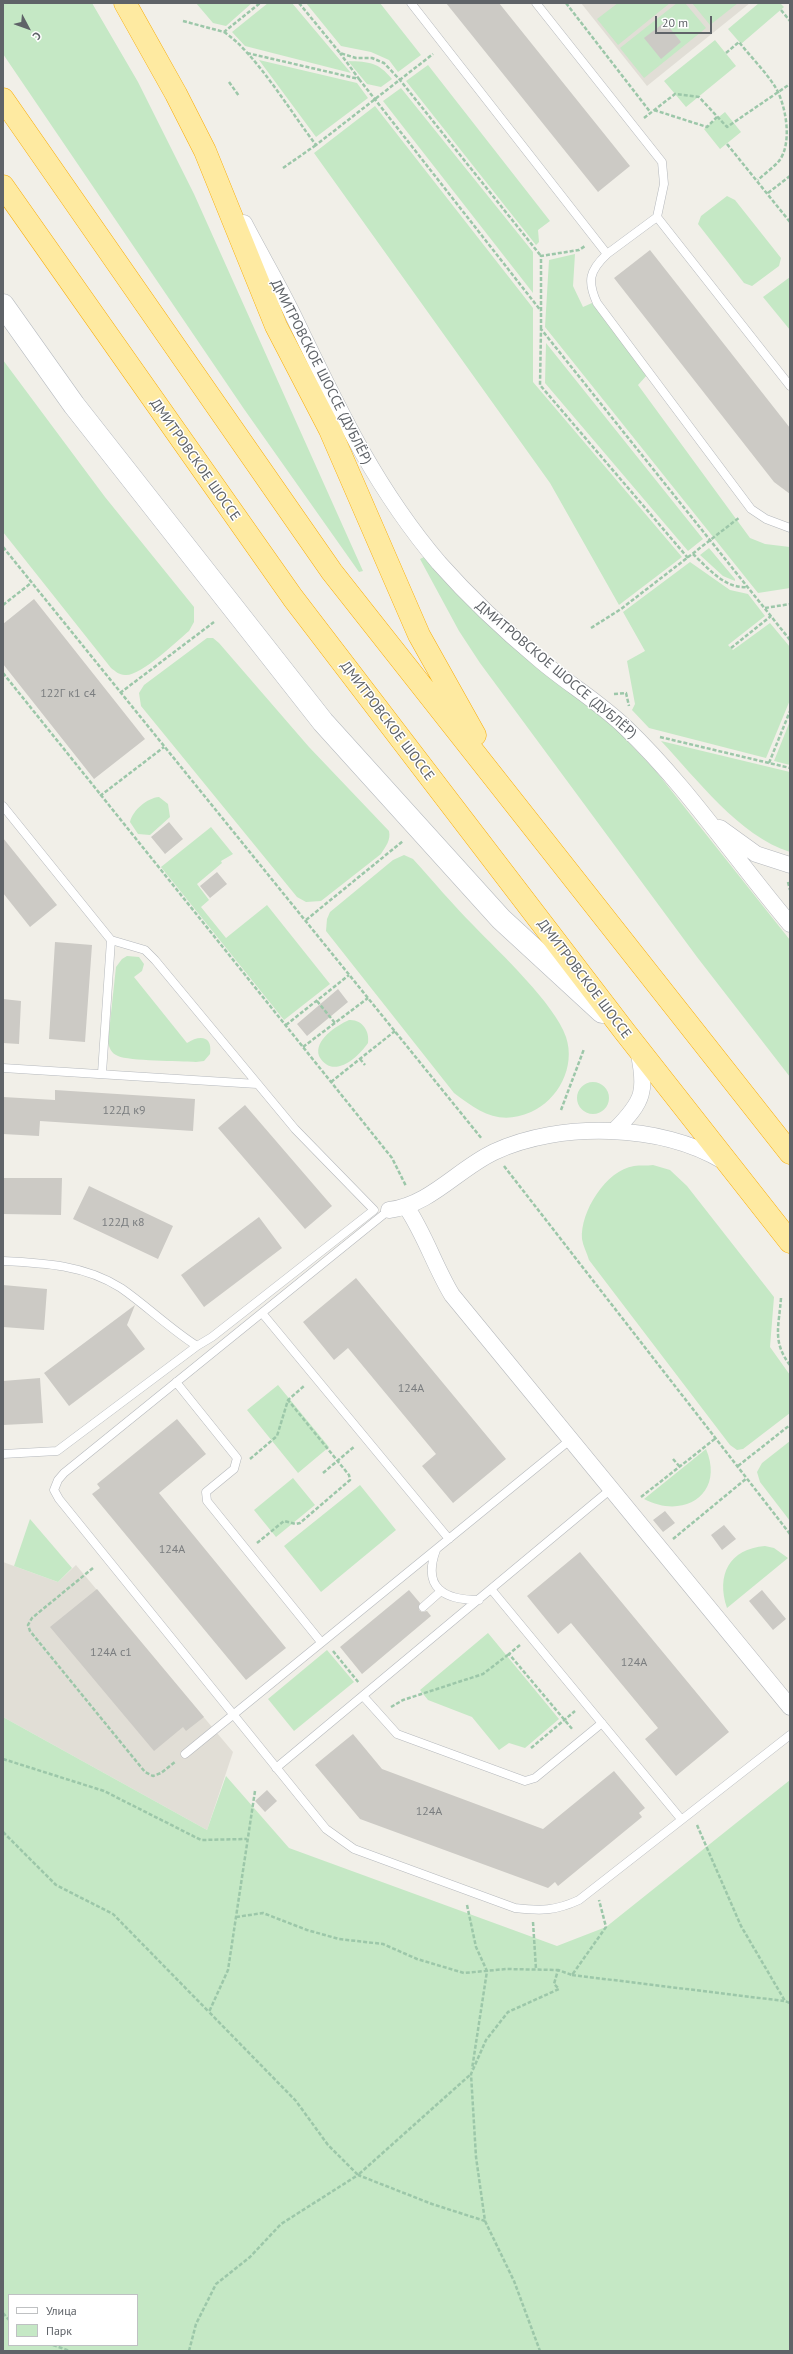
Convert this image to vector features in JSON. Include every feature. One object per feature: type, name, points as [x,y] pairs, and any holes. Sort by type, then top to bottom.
[{"type":"highway","name":"ДМИТРОВСКОЕ ШОССЕ (ДУБЛЁР)","points":[[125,3],[176,94],[205,151],[276,326],[330,430],[419,635],[481,746],[522,813]]},
{"type":"highway","points":[[3,99],[332,572],[790,1153]]},
{"type":"highway","name":"ДМИТРОВСКОЕ ШОССЕ","points":[[3,186],[293,598],[631,1040],[790,1242]]},
{"type":"main road","points":[[3,304],[74,405],[323,722],[501,919],[631,1040]]},
{"type":"street","name":"ДМИТРОВСКОЕ ШОССЕ (ДУБЛЁР)","points":[[205,151],[292,313],[356,443],[403,517],[476,603],[540,660],[623,725],[667,772],[790,924]]},
{"type":"street","points":[[696,807],[746,848],[790,865]]},
{"type":"street","points":[[615,1130],[634,1111],[643,1093],[642,1070],[631,1040]]},
{"type":"street","points":[[382,1210],[407,1208],[493,1152],[525,1141],[548,1136],[615,1130],[684,1143],[704,1150],[730,1165]]},
{"type":"street","points":[[407,1208],[419,1227],[436,1267],[452,1296],[661,1548],[790,1707]]},
{"type":"lane","points":[[411,3],[607,254]]},
{"type":"lane","points":[[536,3],[662,162],[664,184],[657,217],[607,254],[596,264],[591,276],[590,287],[597,303],[751,509],[766,519],[790,528]]},
{"type":"lane","points":[[657,217],[790,386]]},
{"type":"lane","points":[[3,806],[110,940],[145,950],[155,960],[295,1129],[382,1210]]},
{"type":"lane","points":[[102,1073],[110,940]]},
{"type":"lane","points":[[3,1068],[102,1073],[257,1084]]},
{"type":"lane","points":[[382,1210],[262,1313],[64,1473],[58,1480],[54,1490],[326,1830],[337,1839],[354,1849],[515,1908],[531,1910],[560,1909],[579,1900],[790,1735]]},
{"type":"lane","points":[[3,1454],[57,1451],[382,1210]]},
{"type":"lane","points":[[3,1261],[52,1263],[75,1268],[99,1277],[120,1288],[197,1346]]},
{"type":"lane","points":[[262,1313],[314,1378],[449,1538]]},
{"type":"lane","points":[[176,1382],[236,1455],[237,1462],[234,1469],[206,1492],[205,1498],[247,1551],[323,1641]]},
{"type":"lane","points":[[185,1754],[570,1440]]},
{"type":"lane","points":[[276,1768],[611,1489]]},
{"type":"lane","points":[[436,1549],[431,1564],[432,1577],[441,1591],[455,1598],[479,1600]]},
{"type":"lane","points":[[491,1589],[602,1723],[685,1816]]},
{"type":"lane","points":[[423,1607],[441,1591]]},
{"type":"lane","points":[[365,1694],[380,1716],[390,1728],[400,1736],[525,1781],[535,1778],[602,1723]]},
{"type":"path","points":[[224,32],[260,3]]},
{"type":"path","points":[[299,3],[340,53],[541,311]]},
{"type":"path","points":[[566,3],[651,113]]},
{"type":"path","points":[[781,10],[790,21]]},
{"type":"path","points":[[183,21],[224,32],[236,40],[316,145]]},
{"type":"path","points":[[726,53],[739,42],[775,85],[785,118],[787,132],[785,148],[779,161],[758,180]]},
{"type":"path","points":[[283,168],[316,145],[444,45]]},
{"type":"path","points":[[246,53],[359,79]]},
{"type":"path","points":[[340,53],[356,58],[372,58],[384,63],[400,80],[541,256],[540,386],[688,558]]},
{"type":"path","points":[[229,82],[238,96]]},
{"type":"path","points":[[633,127],[675,94],[699,97],[726,128],[790,84]]},
{"type":"path","points":[[654,110],[707,127],[717,117]]},
{"type":"path","points":[[727,144],[758,180],[790,222]]},
{"type":"path","points":[[768,193],[790,176]]},
{"type":"path","points":[[541,256],[580,250],[595,238]]},
{"type":"path","points":[[541,328],[790,640]]},
{"type":"path","points":[[591,628],[688,558],[751,509]]},
{"type":"path","points":[[3,547],[493,1152],[790,1534]]},
{"type":"path","points":[[693,554],[724,581],[740,588],[748,587]]},
{"type":"path","points":[[3,605],[31,583]]},
{"type":"path","points":[[764,608],[790,604]]},
{"type":"path","points":[[731,648],[771,616]]},
{"type":"path","points":[[120,693],[214,622]]},
{"type":"path","points":[[3,673],[100,796],[392,1158],[407,1187]]},
{"type":"path","points":[[769,763],[790,713]]},
{"type":"path","points":[[658,736],[790,768]]},
{"type":"path","points":[[100,796],[164,746]]},
{"type":"path","points":[[306,920],[403,841]]},
{"type":"path","points":[[286,1025],[349,975]]},
{"type":"path","points":[[303,1047],[368,998]]},
{"type":"path","points":[[317,1001],[334,1023]]},
{"type":"path","points":[[331,1082],[395,1031]]},
{"type":"path","points":[[561,1110],[584,1049]]},
{"type":"path","points":[[360,1059],[365,1065]]},
{"type":"path","points":[[781,1298],[778,1344],[781,1353],[790,1365]]},
{"type":"path","points":[[237,1462],[248,1460],[277,1436],[288,1400],[314,1378]]},
{"type":"path","points":[[247,1551],[284,1520],[296,1524],[300,1523],[348,1484],[350,1476],[288,1400]]},
{"type":"path","points":[[738,1466],[790,1424]]},
{"type":"path","points":[[627,1508],[716,1438]]},
{"type":"path","points":[[323,1473],[365,1439]]},
{"type":"path","points":[[673,1459],[680,1467]]},
{"type":"path","points":[[661,1548],[747,1478]]},
{"type":"path","points":[[93,1568],[32,1618],[28,1625],[30,1631],[145,1772],[153,1776],[161,1773],[185,1754]]},
{"type":"path","points":[[380,1716],[403,1700],[483,1674],[530,1636]]},
{"type":"path","points":[[323,1641],[365,1694]]},
{"type":"path","points":[[509,1654],[581,1740]]},
{"type":"path","points":[[530,1748],[585,1702]]},
{"type":"path","points":[[3,1759],[104,1791],[201,1840],[247,1839]]},
{"type":"path","points":[[209,2012],[228,1970],[236,1917],[238,1890],[254,1791]]},
{"type":"path","points":[[685,1816],[700,1830],[741,1926],[784,2001]]},
{"type":"path","points":[[3,1832],[56,1885],[113,1914],[296,2101],[328,2145],[358,2176],[432,2204],[485,2221]]},
{"type":"path","points":[[572,1975],[606,1927],[598,1898],[593,1889]]},
{"type":"path","points":[[468,1890],[466,1910],[476,1947],[487,1971],[471,2074],[476,2157],[485,2221],[514,2281],[540,2351]]},
{"type":"path","points":[[531,1910],[535,1933],[536,1969]]},
{"type":"path","points":[[236,1917],[263,1913],[307,1930],[339,1938],[383,1944],[417,1959],[464,1973],[536,1969],[558,1970],[572,1975],[784,2001],[790,2003]]},
{"type":"path","points":[[188,2351],[196,2324],[216,2284],[250,2257],[281,2224],[358,2176],[471,2074],[486,2040],[508,2012],[559,1989],[554,1984],[558,1970]]},
{"type":"path","points":[[55,2346],[70,2351]]},
{"type":"shaded area","points":[[581,3],[750,3],[647,86]]},
{"type":"shaded area","points":[[3,1562],[58,1582],[76,1565],[233,1752],[207,1830],[3,1717]]},
{"type":"green space","points":[[3,3],[92,3],[138,82],[194,194],[363,571],[359,572],[244,409],[3,54]]},
{"type":"green space","points":[[196,3],[252,3],[226,26],[213,23]]},
{"type":"green space","points":[[268,3],[292,3],[351,73],[245,46],[232,32]]},
{"type":"green space","points":[[306,3],[380,3],[421,55],[398,72],[389,60],[371,52],[341,46]]},
{"type":"green space","points":[[618,3],[670,3],[618,45],[597,19]]},
{"type":"green space","points":[[677,3],[685,3],[706,28],[644,78],[620,48]]},
{"type":"green space","points":[[692,3],[738,3],[710,25]]},
{"type":"green space","points":[[759,3],[780,3],[784,7],[741,44],[728,29]]},
{"type":"green space","points":[[715,40],[736,66],[686,107],[664,81]]},
{"type":"green space","points":[[259,60],[357,83],[368,98],[316,137]]},
{"type":"green space","points":[[348,61],[368,63],[378,66],[392,79],[381,87],[367,84]]},
{"type":"green space","points":[[428,65],[550,221],[538,230],[539,242],[536,245],[406,81]]},
{"type":"green space","points":[[401,88],[533,252],[533,293],[383,101]]},
{"type":"green space","points":[[375,106],[533,308],[533,382],[682,557],[619,605],[550,483],[314,153]]},
{"type":"green space","points":[[725,112],[741,132],[720,149],[704,129]]},
{"type":"green space","points":[[727,196],[735,200],[781,258],[779,266],[752,286],[744,283],[698,224],[701,216]]},
{"type":"green space","points":[[575,254],[573,286],[583,307],[592,303],[647,375],[638,385],[750,538],[765,544],[790,547],[790,588],[758,593],[545,327],[549,260]]},
{"type":"green space","points":[[790,277],[790,330],[763,297]]},
{"type":"green space","points":[[546,343],[703,539],[688,551],[545,383]]},
{"type":"green space","points":[[3,360],[105,497],[194,607],[194,622],[189,631],[149,665],[132,674],[125,675],[117,673],[111,668],[3,532]]},
{"type":"green space","points":[[709,548],[735,579],[735,581],[723,576],[700,555]]},
{"type":"green space","points":[[424,557],[569,691],[616,729],[655,770],[790,940],[790,1077],[697,957],[480,663],[459,631],[420,559]]},
{"type":"green space","points":[[690,562],[730,590],[748,594],[765,616],[728,645],[733,650],[770,623],[790,647],[790,700],[766,758],[649,728],[632,710],[635,704],[627,661],[645,651],[623,612]]},
{"type":"green space","points":[[207,638],[213,638],[219,643],[309,747],[389,831],[389,840],[381,854],[321,901],[306,902],[297,897],[141,706],[139,693],[144,685]]},
{"type":"green space","points":[[790,721],[790,765],[774,761]]},
{"type":"green space","points":[[661,741],[790,772],[790,852],[771,844],[736,820],[704,789]]},
{"type":"green space","points":[[159,797],[168,804],[170,817],[150,835],[138,834],[130,822],[134,813],[145,802]]},
{"type":"green space","points":[[211,827],[233,854],[221,861],[222,863],[197,884],[209,900],[201,907],[226,938],[267,905],[330,984],[284,1020],[161,867]]},
{"type":"green space","points":[[404,855],[413,859],[458,910],[539,994],[560,1024],[566,1037],[569,1060],[557,1091],[541,1107],[520,1116],[509,1118],[499,1117],[481,1111],[454,1093],[326,931],[327,919],[330,912],[393,860]]},
{"type":"green space","points":[[127,956],[139,957],[144,964],[142,971],[134,977],[187,1043],[200,1038],[207,1040],[209,1043],[210,1054],[204,1061],[196,1062],[133,1059],[118,1056],[112,1052],[108,1041],[116,967],[122,959]]},
{"type":"green space","points":[[349,1020],[358,1021],[364,1027],[368,1034],[368,1043],[358,1055],[344,1064],[337,1067],[324,1063],[319,1056],[318,1050],[320,1044],[327,1034]]},
{"type":"green space","points":[[593,1082],[602,1085],[606,1089],[609,1098],[606,1107],[602,1111],[593,1114],[584,1111],[580,1107],[577,1098],[580,1089],[584,1085]]},
{"type":"green space","points":[[653,1165],[670,1170],[687,1186],[774,1297],[770,1347],[790,1375],[790,1413],[743,1449],[737,1450],[730,1445],[589,1260],[583,1244],[582,1239],[585,1217],[590,1205],[605,1184],[614,1175],[624,1169],[634,1166]]},
{"type":"green space","points":[[278,1385],[329,1447],[298,1473],[247,1410]]},
{"type":"green space","points":[[790,1441],[790,1521],[760,1482],[757,1472],[762,1463]]},
{"type":"green space","points":[[706,1449],[710,1465],[710,1479],[705,1490],[697,1499],[686,1504],[673,1506],[659,1505],[644,1499]]},
{"type":"green space","points":[[293,1478],[315,1505],[276,1537],[254,1510]]},
{"type":"green space","points":[[360,1485],[396,1530],[321,1592],[284,1546]]},
{"type":"green space","points":[[30,1519],[72,1568],[58,1582],[14,1566]]},
{"type":"green space","points":[[765,1546],[774,1548],[788,1558],[727,1608],[723,1585],[728,1566],[734,1558],[742,1552]]},
{"type":"green space","points":[[488,1633],[559,1719],[525,1748],[509,1743],[499,1750],[472,1717],[428,1700],[420,1690]]},
{"type":"green space","points":[[327,1650],[354,1682],[294,1731],[268,1699]]},
{"type":"green space","points":[[3,1717],[207,1830],[226,1776],[289,1848],[557,1946],[606,1927],[790,1780],[790,2351],[3,2351]]},
{"type":"building","points":[[446,3],[499,3],[630,166],[598,192]]},
{"type":"building","points":[[665,22],[681,42],[661,59],[644,38]]},
{"type":"building","points":[[650,250],[790,428],[790,494],[774,482],[614,278]]},
{"type":"building","points":[[34,599],[145,739],[94,779],[3,664],[3,624]]},
{"type":"building","points":[[169,822],[183,839],[165,854],[151,837]]},
{"type":"building","points":[[3,838],[57,905],[30,927],[3,893]]},
{"type":"building","points":[[217,872],[227,884],[210,898],[200,886]]},
{"type":"building","points":[[55,942],[92,945],[85,1042],[49,1039]]},
{"type":"building","points":[[338,989],[348,1002],[307,1036],[297,1024]]},
{"type":"building","points":[[3,999],[21,1001],[19,1044],[3,1043]]},
{"type":"building","points":[[55,1090],[195,1099],[193,1131],[40,1121],[39,1136],[3,1134],[3,1097],[55,1100]]},
{"type":"building","points":[[245,1105],[332,1206],[305,1229],[218,1128]]},
{"type":"building","points":[[3,1178],[62,1178],[61,1215],[3,1214]]},
{"type":"building","points":[[89,1186],[173,1226],[158,1259],[73,1219]]},
{"type":"building","points":[[259,1217],[282,1248],[204,1307],[181,1275]]},
{"type":"building","points":[[356,1278],[506,1459],[453,1503],[422,1466],[436,1454],[348,1348],[334,1360],[303,1322]]},
{"type":"building","points":[[3,1285],[47,1289],[44,1330],[3,1327]]},
{"type":"building","points":[[135,1305],[127,1325],[145,1349],[69,1406],[44,1373]]},
{"type":"building","points":[[40,1378],[43,1423],[3,1425],[3,1381]]},
{"type":"building","points":[[177,1419],[206,1454],[159,1493],[286,1648],[246,1680],[92,1494],[100,1488],[97,1484]]},
{"type":"building","points":[[665,1511],[675,1523],[663,1532],[653,1520]]},
{"type":"building","points":[[724,1525],[736,1539],[722,1550],[711,1535]]},
{"type":"building","points":[[580,1552],[729,1732],[676,1776],[645,1739],[658,1728],[571,1623],[558,1634],[527,1596]]},
{"type":"building","points":[[97,1589],[204,1717],[186,1731],[183,1727],[154,1751],[50,1627]]},
{"type":"building","points":[[409,1590],[420,1603],[419,1610],[422,1612],[427,1611],[431,1616],[362,1674],[340,1647]]},
{"type":"building","points":[[762,1590],[786,1619],[773,1630],[749,1601]]},
{"type":"building","points":[[353,1734],[382,1769],[543,1829],[614,1771],[645,1808],[639,1813],[642,1817],[558,1886],[555,1882],[548,1888],[360,1819],[315,1765]]},
{"type":"building","points":[[267,1790],[277,1801],[265,1812],[255,1801]]}]
